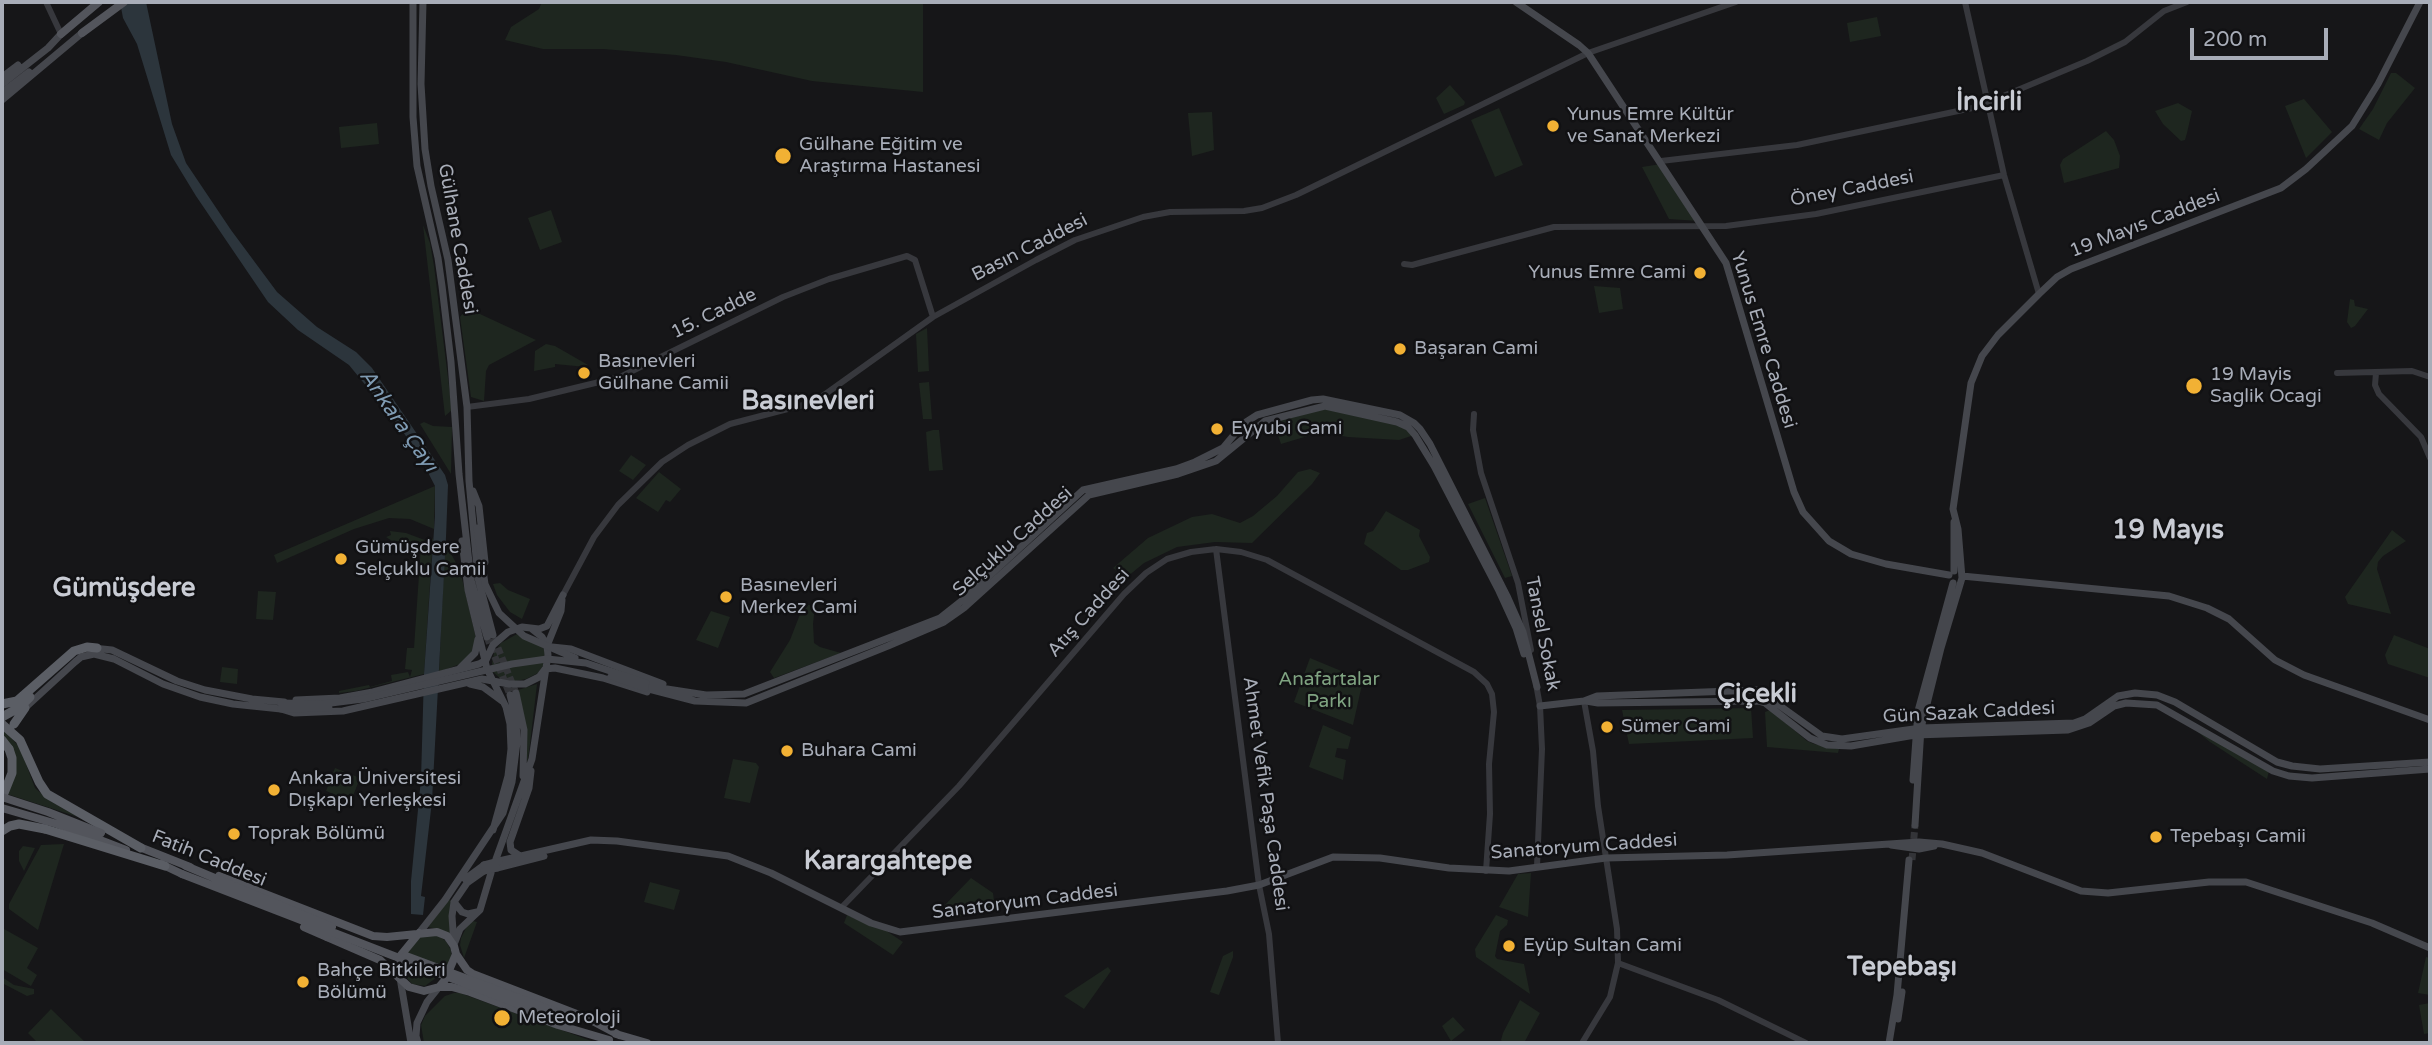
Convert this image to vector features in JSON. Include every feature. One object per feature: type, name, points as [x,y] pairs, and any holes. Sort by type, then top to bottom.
[{"type":"highway","points":[[2,704],[17,701],[74,651],[87,647],[97,648]]},
{"type":"highway","points":[[2,717],[20,707],[75,655]]},
{"type":"highway","points":[[13,722],[25,708]]},
{"type":"highway","points":[[2,724],[20,740],[39,782],[52,798],[141,848]]},
{"type":"highway","points":[[2,740],[12,758],[12,773],[2,798]]},
{"type":"highway","points":[[2,831],[19,824],[45,829],[166,866]]},
{"type":"main road","points":[[2,77],[99,2]]},
{"type":"main road","name":"Gülhane Caddesi","points":[[413,2],[413,117],[416,154],[442,286],[457,421],[458,492],[464,567],[486,636]]},
{"type":"main road","name":"Gülhane Caddesi","points":[[423,2],[421,84],[425,149],[448,260],[467,407],[470,481]]},
{"type":"main road","name":"Yunus Emre Caddesi","points":[[1516,2],[1588,53],[1705,228],[1730,274],[1794,492],[1804,512],[1829,541],[1851,554],[1886,565],[1956,577],[2169,596],[2229,619],[2276,660],[2295,670],[2430,720]]},
{"type":"main road","name":"19 Mayıs Caddesi","points":[[1913,825],[1918,711],[1956,577],[1960,553],[1953,509],[1971,383],[1982,356],[1998,335],[2039,293],[2071,269],[2281,188],[2298,176],[2352,126],[2378,84],[2420,2]]},
{"type":"main road","points":[[2,93],[121,4]]},
{"type":"main road","points":[[2,100],[82,33]]},
{"type":"main road","points":[[2,84],[48,48],[61,34]]},
{"type":"main road","name":"Selçuklu Caddesi","points":[[676,691],[706,695],[739,694],[756,690],[940,618],[1083,490],[1091,486],[1160,473],[1195,462],[1223,448],[1257,415],[1312,400],[1334,400],[1400,415],[1414,423],[1430,444],[1501,590]]},
{"type":"main road","name":"Selçuklu Caddesi","points":[[658,692],[695,701],[746,703],[944,622],[964,608],[1089,495],[1178,474],[1216,461],[1265,421],[1325,406],[1408,427],[1425,448],[1523,632],[1537,687]]},
{"type":"main road","points":[[470,481],[479,506],[490,588],[504,613],[522,627]]},
{"type":"main road","points":[[470,481],[486,636],[486,660],[489,674],[504,703],[510,724],[510,759],[494,830]]},
{"type":"main road","points":[[474,493],[485,584],[502,617],[527,638],[658,692]]},
{"type":"main road","points":[[281,706],[287,701],[347,697],[402,685],[486,660],[498,640],[509,631],[522,627],[547,626],[563,595]]},
{"type":"main road","points":[[547,646],[561,611],[563,595]]},
{"type":"main road","points":[[520,856],[511,850],[510,842],[528,788],[548,660],[547,646],[532,628]]},
{"type":"main road","points":[[456,671],[475,653],[486,636]]},
{"type":"main road","points":[[547,646],[572,649],[676,691]]},
{"type":"main road","points":[[75,655],[97,648],[120,653],[177,681],[205,690],[281,706],[363,699],[530,660],[556,659],[586,663]]},
{"type":"main road","points":[[568,669],[563,662],[564,657],[566,652],[572,649]]},
{"type":"main road","points":[[25,708],[81,657],[94,654],[121,662],[163,684],[200,697],[233,704],[315,709],[366,703],[541,663],[587,667],[646,686],[676,691]]},
{"type":"main road","points":[[281,706],[294,713],[330,713],[482,679],[504,684],[524,684],[534,680],[545,669],[568,669],[648,692],[658,692]]},
{"type":"main road","points":[[459,685],[483,687],[504,703]]},
{"type":"main road","name":"Gün Sazak Caddesi","points":[[1540,706],[1584,701],[1597,696],[1758,690],[1822,736],[1842,739],[1918,731],[2074,723],[2085,719],[2118,696],[2135,693],[2157,695],[2175,702],[2277,762],[2292,766],[2320,769],[2430,762]]},
{"type":"main road","points":[[411,1043],[400,978],[401,955],[445,900],[503,813],[515,762],[517,729],[513,694],[524,730],[522,787]]},
{"type":"main road","name":"Gün Sazak Caddesi","points":[[1918,731],[2068,730],[2089,723],[2114,706],[2148,704],[2157,705],[2184,718],[2273,771],[2289,776],[2312,778],[2430,769]]},
{"type":"main road","points":[[418,1043],[417,1023],[426,1002],[449,974],[460,929],[480,910],[492,866],[532,759]]},
{"type":"main road","name":"Fatih Caddesi","points":[[2,798],[62,817],[141,848],[184,870],[615,1039],[647,1043]]},
{"type":"main road","name":"Fatih Caddesi","points":[[2,808],[57,824],[166,866],[184,870]]},
{"type":"main road","points":[[445,900],[471,873],[520,856],[591,840]]},
{"type":"main road","points":[[455,950],[452,916],[454,902],[467,883],[492,866],[557,853],[591,840]]},
{"type":"main road","name":"Sanatoryum Caddesi","points":[[591,840],[728,856],[771,873],[871,923],[900,932],[1134,904],[1259,885],[1333,857],[1509,871],[1606,858],[1727,855],[1883,844],[1919,849],[1942,844],[1982,853],[2081,891],[2108,893],[2209,881],[2246,882],[2372,923],[2430,947]]},
{"type":"main road","points":[[1891,1043],[1902,991],[1911,860]]},
{"type":"main road","points":[[184,870],[232,880],[379,937],[437,932],[447,936],[467,970],[473,974],[586,1018],[615,1039]]},
{"type":"main road","points":[[184,870],[228,896],[380,960],[415,989],[452,987],[558,1025],[615,1039]]},
{"type":"main road","points":[[454,902],[462,912],[468,914],[480,910]]},
{"type":"street","points":[[46,2],[61,34]]},
{"type":"street","name":"Basın Caddesi","points":[[563,595],[594,537],[618,505],[662,462],[688,445],[730,424],[803,405],[824,395],[933,317],[1046,255],[1108,228],[1170,212],[1262,208],[1296,195],[1588,53],[1736,2]]},
{"type":"street","points":[[1965,2],[2004,175],[2039,293]]},
{"type":"street","points":[[1661,161],[1797,145],[1953,114],[1987,104],[2125,42],[2164,11],[2187,2]]},
{"type":"street","name":"Öney Caddesi","points":[[1404,264],[1412,265],[1554,227],[1671,225],[1705,228],[1816,214],[2004,175]]},
{"type":"street","name":"15. Cadde","points":[[467,407],[529,399],[620,377],[783,296],[907,256],[915,260],[933,317]]},
{"type":"street","points":[[2337,373],[2412,372],[2430,377]]},
{"type":"street","points":[[2376,373],[2375,385],[2379,394],[2421,437],[2430,458]]},
{"type":"street","name":"Tansel Sokak","points":[[1474,414],[1473,430],[1481,472],[1518,583],[1540,706],[1542,749],[1537,866]]},
{"type":"street","name":"Atış Caddesi","points":[[841,908],[888,862],[976,767],[1124,594],[1146,573],[1167,559],[1216,549],[1241,552],[1268,560],[1474,672],[1487,684],[1492,694],[1494,712],[1489,764],[1490,814],[1486,871]]},
{"type":"street","name":"Ahmet Vefik Paşa Caddesi","points":[[1216,549],[1259,885],[1269,934],[1278,1043]]},
{"type":"street","points":[[1582,1043],[1610,997],[1618,963],[1617,929],[1584,701]]},
{"type":"street","points":[[1618,963],[1718,1000],[1806,1043]]},
{"type":"green space","points":[[542,2],[923,2],[923,92],[812,81],[726,62],[676,55],[603,49],[543,49],[505,40],[511,27],[539,9]]},
{"type":"green space","points":[[1877,17],[1881,36],[1850,42],[1847,23]]},
{"type":"green space","points":[[2391,73],[2396,73],[2415,88],[2387,123],[2379,140],[2359,129],[2373,109]]},
{"type":"green space","points":[[1450,85],[1465,102],[1464,105],[1444,114],[1436,98]]},
{"type":"green space","points":[[2304,99],[2332,132],[2306,158],[2285,106]]},
{"type":"green space","points":[[2178,103],[2192,111],[2185,140],[2181,141],[2163,124],[2155,111]]},
{"type":"green space","points":[[1499,108],[1523,165],[1495,177],[1471,120]]},
{"type":"green space","points":[[1212,112],[1214,150],[1192,156],[1188,113]]},
{"type":"green space","points":[[377,123],[379,144],[341,148],[339,127]]},
{"type":"green space","points":[[2106,131],[2114,140],[2120,156],[2119,168],[2064,183],[2060,165],[2063,159]]},
{"type":"green space","points":[[1661,164],[1699,221],[1669,219],[1642,167]]},
{"type":"green space","points":[[551,210],[562,242],[540,250],[528,218]]},
{"type":"green space","points":[[423,225],[434,266],[452,410],[445,416]]},
{"type":"green space","points":[[1594,286],[1620,288],[1623,309],[1599,313]]},
{"type":"green space","points":[[2350,299],[2354,300],[2355,306],[2368,309],[2351,328],[2347,322]]},
{"type":"green space","points":[[467,308],[536,340],[489,365],[486,371],[484,401],[471,397],[460,317]]},
{"type":"green space","points":[[927,328],[929,371],[918,372],[916,334]]},
{"type":"green space","points":[[546,344],[555,346],[588,365],[555,364],[555,367],[534,371],[535,351]]},
{"type":"green space","points":[[929,382],[932,419],[923,419],[919,383]]},
{"type":"green space","points":[[1326,406],[1397,422],[1414,435],[1399,440],[1348,437],[1321,432],[1281,444],[1272,418]]},
{"type":"green space","points":[[424,422],[433,426],[452,427],[451,474],[420,424]]},
{"type":"green space","points":[[939,430],[943,470],[929,471],[926,432]]},
{"type":"green space","points":[[631,455],[646,465],[633,480],[619,471]]},
{"type":"green space","points":[[1310,469],[1320,473],[1312,484],[1252,543],[1215,542],[1177,547],[1144,563],[1127,577],[1113,568],[1148,538],[1192,517],[1212,514],[1240,523],[1277,496],[1298,472]]},
{"type":"green space","points":[[659,472],[681,489],[670,502],[666,500],[658,512],[636,498]]},
{"type":"green space","points":[[435,486],[434,529],[410,519],[389,518],[354,529],[277,563],[274,555]]},
{"type":"green space","points":[[1485,498],[1512,576],[1505,578],[1468,504]]},
{"type":"green space","points":[[1386,511],[1420,530],[1419,536],[1430,557],[1429,562],[1401,570],[1364,544],[1367,533],[1373,531]]},
{"type":"green space","points":[[2392,530],[2406,541],[2383,556],[2377,569],[2391,614],[2348,604],[2345,597]]},
{"type":"green space","points":[[390,531],[406,533],[430,542],[433,538],[424,674],[339,693],[392,681],[391,675],[408,672],[410,677],[412,670],[405,669],[407,648],[414,648],[421,545],[415,542],[392,541],[386,537],[391,535]]},
{"type":"green space","points":[[445,543],[460,570],[476,638],[472,652],[460,664],[439,672]]},
{"type":"green space","points":[[500,583],[508,590],[530,599],[522,619],[510,612],[497,595],[493,584]]},
{"type":"green space","points":[[258,591],[276,592],[273,620],[256,619]]},
{"type":"green space","points":[[804,604],[815,606],[814,643],[841,653],[774,678],[770,672],[790,640]]},
{"type":"green space","points":[[711,611],[730,617],[718,648],[696,640]]},
{"type":"green space","points":[[517,634],[543,646],[543,666],[538,673],[526,679],[502,680],[493,672],[494,653],[501,643]]},
{"type":"green space","points":[[2394,635],[2430,649],[2430,678],[2388,664],[2385,655]]},
{"type":"green space","name":"Anafartalar Parkı","points":[[1310,658],[1363,680],[1353,725],[1294,702]]},
{"type":"green space","points":[[222,667],[238,669],[237,684],[220,682]]},
{"type":"green space","points":[[537,684],[527,765],[524,716],[518,690]]},
{"type":"green space","points":[[1751,708],[1753,738],[1629,744],[1622,710]]},
{"type":"green space","points":[[1770,710],[1807,741],[1839,749],[1838,753],[1767,747],[1765,712]]},
{"type":"green space","points":[[1323,725],[1351,737],[1348,749],[1337,748],[1335,757],[1346,760],[1343,780],[1309,767]]},
{"type":"green space","points":[[2,727],[20,748],[35,788],[50,801],[78,817],[7,794],[14,776],[2,736]]},
{"type":"green space","points":[[2193,728],[2269,771],[2267,779],[2210,742]]},
{"type":"green space","points":[[733,759],[756,763],[759,767],[750,803],[724,798]]},
{"type":"green space","points":[[335,768],[360,778],[351,801],[326,791]]},
{"type":"green space","points":[[64,844],[38,930],[9,909],[9,904],[41,845]]},
{"type":"green space","points":[[23,846],[35,848],[24,871],[19,861],[19,851]]},
{"type":"green space","points":[[1531,873],[1528,917],[1499,907],[1518,874]]},
{"type":"green space","points":[[971,878],[993,893],[995,909],[948,919],[942,908]]},
{"type":"green space","points":[[650,882],[680,890],[674,910],[644,902]]},
{"type":"green space","points":[[449,899],[451,901],[450,935],[428,927]]},
{"type":"green space","points":[[847,915],[885,930],[903,942],[893,955],[844,923]]},
{"type":"green space","points":[[1496,915],[1508,920],[1507,925],[1500,931],[1495,956],[1497,959],[1524,964],[1530,994],[1476,957],[1475,949]]},
{"type":"green space","points":[[477,922],[464,958],[461,938],[468,924]]},
{"type":"green space","points":[[4,929],[38,948],[27,968],[37,975],[31,986],[2,969]]},
{"type":"green space","points":[[437,935],[446,941],[451,950],[452,960],[448,969],[425,986],[412,984],[402,972],[405,956],[420,936]]},
{"type":"green space","points":[[1233,951],[1219,995],[1210,992],[1223,956]]},
{"type":"green space","points":[[2426,957],[2430,958],[2430,995],[2418,993]]},
{"type":"green space","points":[[1108,967],[1111,971],[1084,1009],[1064,996]]},
{"type":"green space","points":[[2,977],[14,985],[34,989],[34,994],[27,996],[2,983]]},
{"type":"green space","points":[[454,993],[597,1043],[424,1043],[421,1025],[425,1016],[445,996]]},
{"type":"green space","points":[[1520,1000],[1540,1013],[1524,1043],[1503,1043],[1503,1033]]},
{"type":"green space","points":[[2430,1003],[2430,1033],[2424,1034],[2419,1005]]},
{"type":"green space","points":[[51,1009],[86,1043],[38,1043],[28,1033]]},
{"type":"green space","points":[[1453,1017],[1465,1030],[1451,1041],[1442,1026]]},
{"type":"water","name":"Ankara Çayı","points":[[120,2],[146,2],[172,124],[186,163],[231,230],[277,292],[317,327],[356,352],[372,368],[445,475],[448,485],[446,537],[432,801],[421,896],[425,897],[423,915],[411,914],[411,881],[421,779],[435,486],[419,455],[399,426],[349,365],[298,330],[268,302],[196,196],[171,155],[137,44],[123,18]]},
{"type":"tunnel","points":[[487,637],[510,695]]},
{"type":"tunnel","points":[[494,638],[516,693]]},
{"type":"tunnel","points":[[1912,860],[1915,825]]},
{"type":"place","name":"Yunus Emre Kültür ve Sanat Merkezi","points":[[1553,126]]},
{"type":"place","name":"Gülhane Eğitim ve Araştırma Hastanesi","points":[[783,156]]},
{"type":"place","name":"Yunus Emre Cami","points":[[1700,273]]},
{"type":"place","name":"Başaran Cami","points":[[1400,349]]},
{"type":"place","name":"Basınevleri Gülhane Camii","points":[[584,373]]},
{"type":"place","name":"19 Mayis Saglik Ocagi","points":[[2194,386]]},
{"type":"place","name":"Eyyubi Cami","points":[[1217,429]]},
{"type":"place","name":"Gümüşdere Selçuklu Camii","points":[[341,559]]},
{"type":"place","name":"Basınevleri Merkez Cami","points":[[726,597]]},
{"type":"place","name":"Sümer Cami","points":[[1607,727]]},
{"type":"place","name":"Buhara Cami","points":[[787,751]]},
{"type":"place","name":"Ankara Üniversitesi Dışkapı Yerleşkesi","points":[[274,790]]},
{"type":"place","name":"Toprak Bölümü","points":[[234,834]]},
{"type":"place","name":"Tepebaşı Camii","points":[[2156,837]]},
{"type":"place","name":"Eyüp Sultan Cami","points":[[1509,946]]},
{"type":"place","name":"Bahçe Bitkileri Bölümü","points":[[303,982]]},
{"type":"place","name":"Meteoroloji","points":[[502,1018]]},
{"type":"district","name":"İncirli","points":[[1989,103]]},
{"type":"district","name":"Basınevleri","points":[[808,402]]},
{"type":"district","name":"19 Mayıs","points":[[2168,531]]},
{"type":"district","name":"Gümüşdere","points":[[124,589]]},
{"type":"district","name":"Çiçekli","points":[[1757,695]]},
{"type":"district","name":"Karargahtepe","points":[[888,862]]},
{"type":"district","name":"Tepebaşı","points":[[1902,968]]}]
